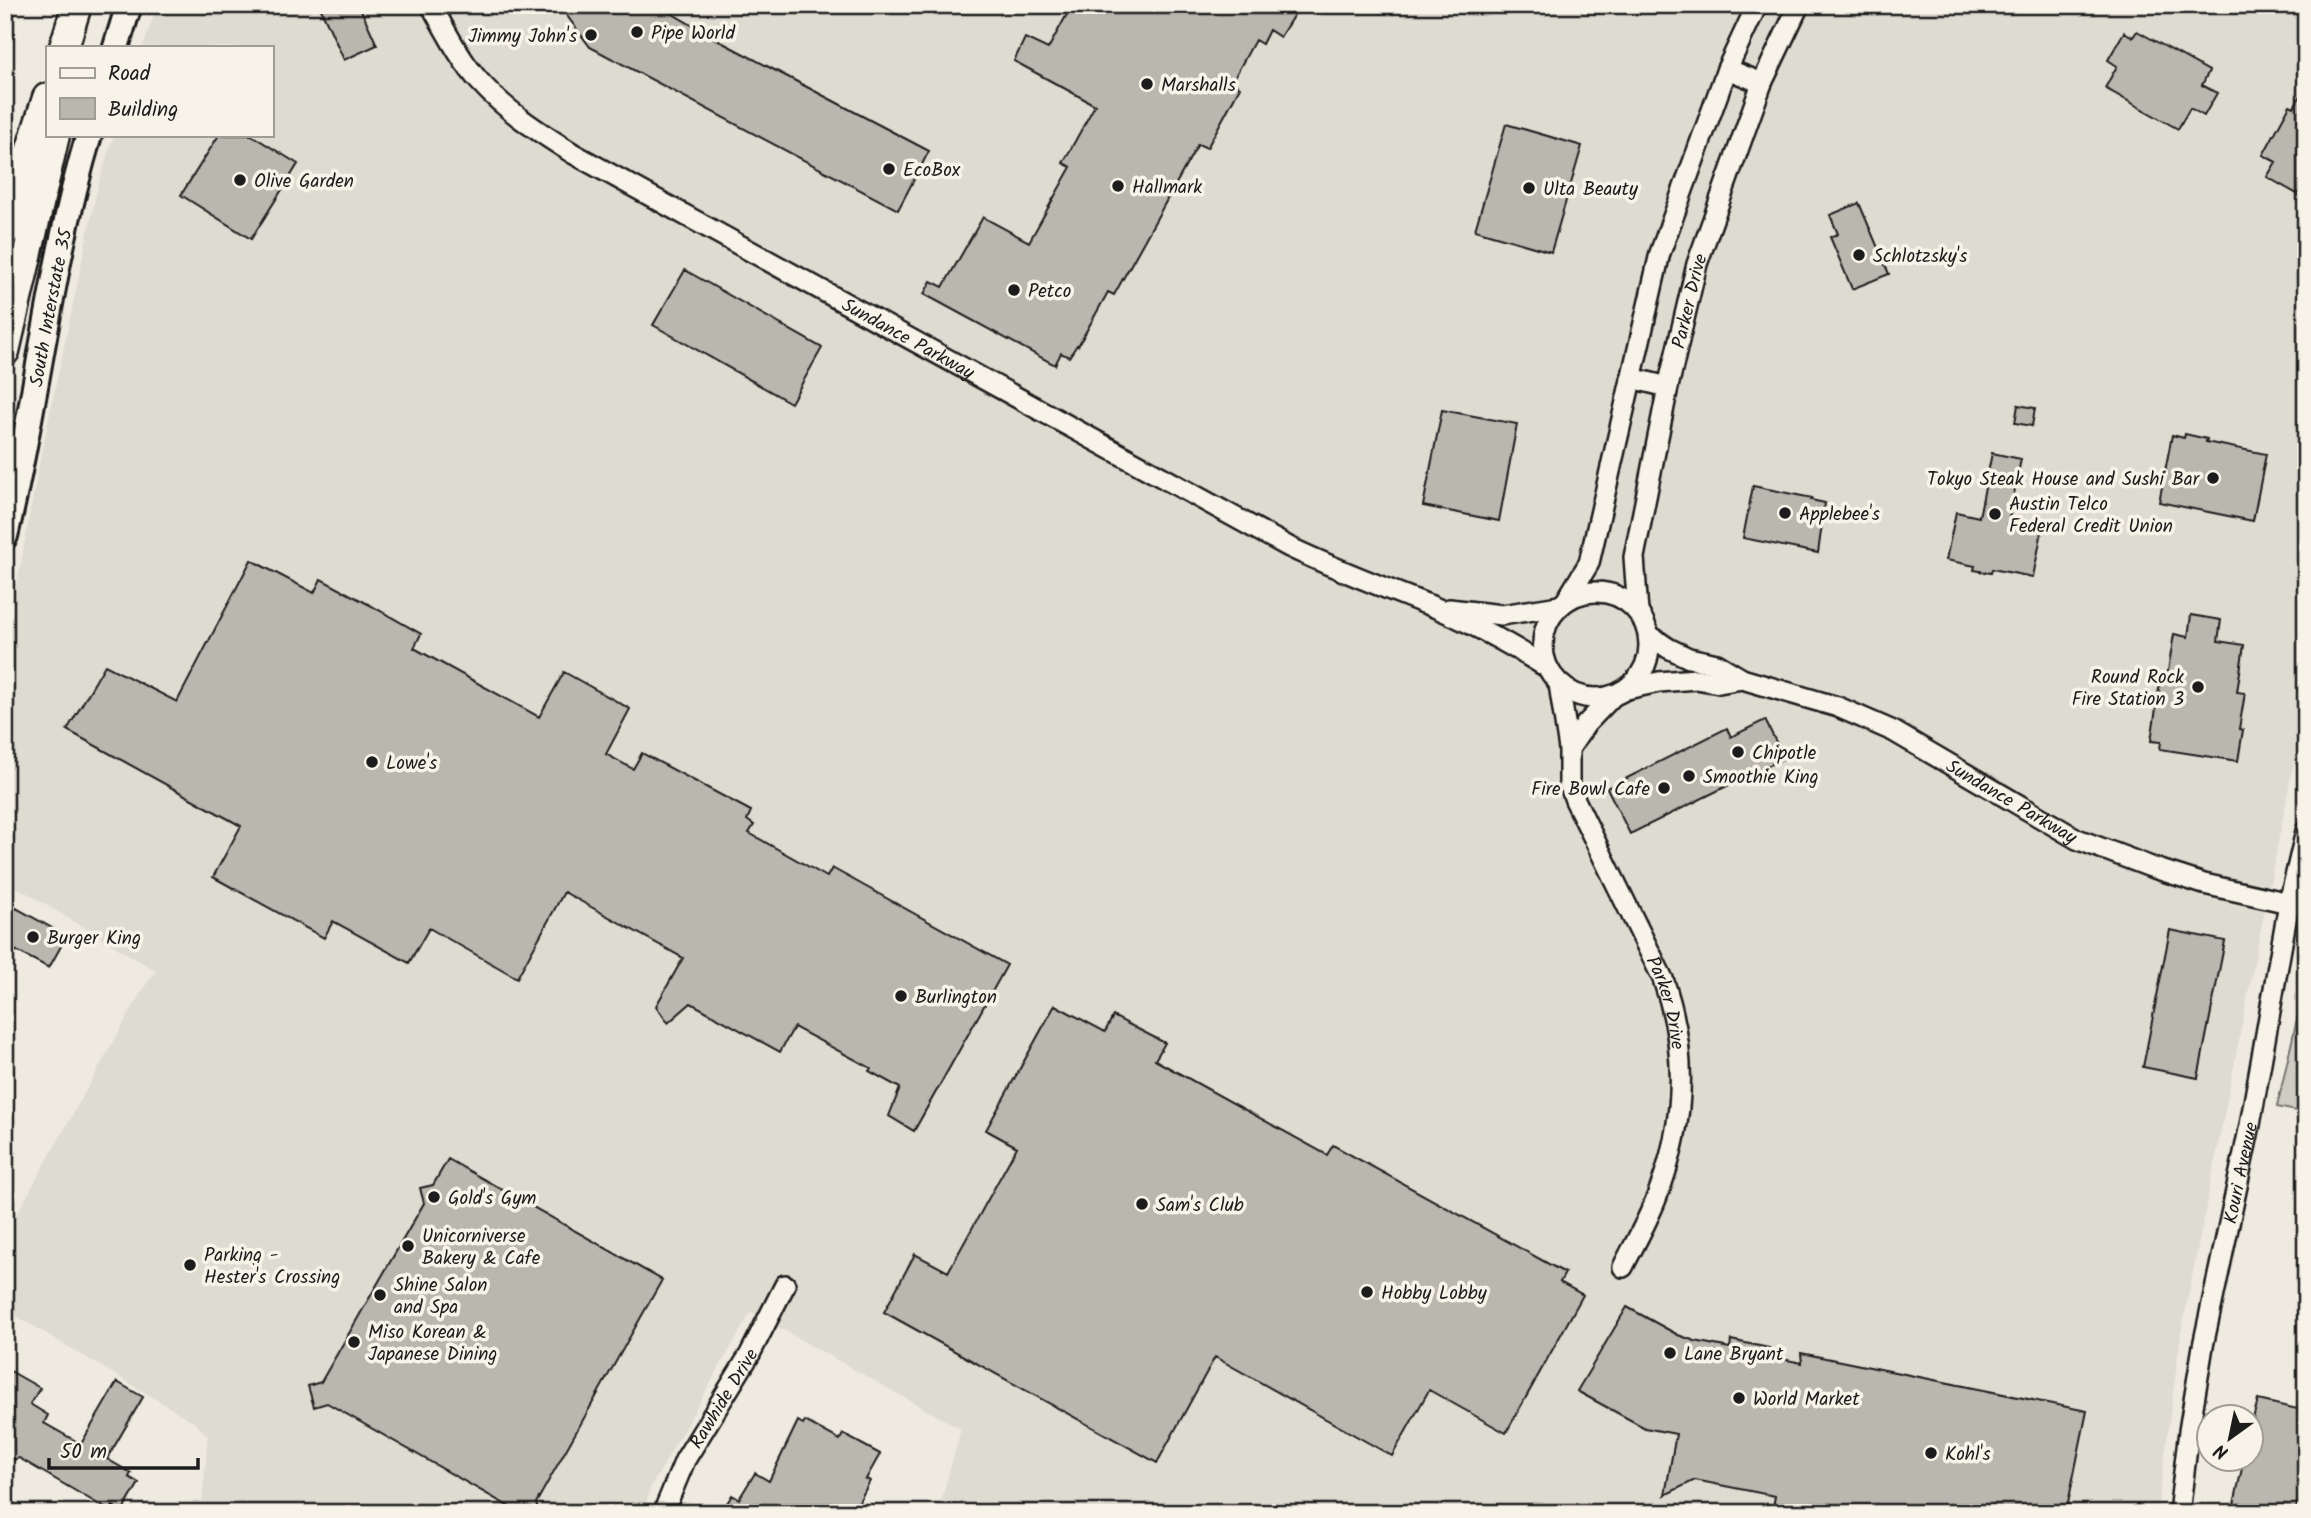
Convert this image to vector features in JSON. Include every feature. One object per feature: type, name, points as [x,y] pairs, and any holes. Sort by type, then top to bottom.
[{"type":"highway","points":[[64,46],[77,5]]},
{"type":"highway","points":[[74,46],[83,5]]},
{"type":"highway","points":[[5,230],[46,101]]},
{"type":"highway","points":[[5,351],[55,136]]},
{"type":"main road","points":[[116,46],[128,5]]},
{"type":"main road","name":"South Interstate 35","points":[[5,536],[79,169],[89,136]]},
{"type":"main road","name":"South Interstate 35","points":[[5,518],[18,481]]},
{"type":"street","name":"Sundance Parkway","points":[[431,5],[452,42],[480,82],[522,120],[574,154],[1289,548],[1434,608],[1510,645],[1553,676]]},
{"type":"street","name":"Parker Drive","points":[[1562,603],[1589,562],[1660,253],[1727,69],[1757,5]]},
{"type":"street","name":"Parker Drive","points":[[1638,612],[1634,557],[1668,387],[1697,264],[1762,83],[1799,5]]},
{"type":"street","points":[[1727,69],[1762,83]]},
{"type":"street","points":[[1631,378],[1668,387]]},
{"type":"street","points":[[1569,749],[1586,724],[1638,679],[1646,666],[1649,635],[1638,612],[1623,599],[1600,590],[1584,593],[1562,603],[1549,620],[1543,635],[1543,652],[1553,676],[1575,695],[1594,699],[1620,693]]},
{"type":"street","name":"Sundance Parkway","points":[[1434,608],[1502,615],[1537,611],[1562,603]]},
{"type":"street","name":"Sundance Parkway","points":[[1649,635],[1689,658],[1717,664],[1742,679],[1838,707],[1893,731],[2077,839],[2204,884],[2297,902],[2306,917]]},
{"type":"street","name":"Parker Drive","points":[[1553,676],[1569,749],[1569,783],[1663,979],[1672,1003],[1680,1044],[1680,1106],[1675,1142],[1657,1199],[1623,1267]]},
{"type":"street","name":"Sundance Parkway","points":[[1620,693],[1659,682],[1696,679],[1719,682],[1742,679]]},
{"type":"street","name":"Kouri Avenue","points":[[2179,1513],[2198,1373],[2297,902],[2306,831]]},
{"type":"street","name":"Rawhide Drive","points":[[663,1513],[685,1460],[750,1354],[785,1285]]},
{"type":"shaded area","points":[[157,5],[2306,5],[2306,701],[2181,1333],[2157,1513],[938,1513],[961,1429],[751,1312],[651,1487],[643,1513],[201,1513],[208,1436],[194,1422],[5,1309],[5,1235],[143,989],[156,971],[5,880],[5,649],[37,475],[98,185],[114,136],[273,136],[273,46],[143,46]]},
{"type":"shaded area","points":[[2306,979],[2306,1113],[2277,1107]]},
{"type":"building","points":[[319,5],[359,5],[377,45],[344,60]]},
{"type":"building","points":[[559,5],[657,5],[723,43],[929,151],[898,210],[590,47]]},
{"type":"building","points":[[1072,5],[1300,5],[1280,37],[1269,30],[1262,44],[1255,40],[1232,82],[1240,87],[1207,148],[1198,144],[1114,295],[1108,292],[1078,346],[1069,357],[1061,353],[1055,365],[924,294],[931,281],[943,287],[983,217],[1029,242],[1071,167],[1063,163],[1095,105],[1014,61],[1025,38],[1048,49]]},
{"type":"building","points":[[2137,31],[2209,71],[2202,85],[2217,93],[2204,116],[2190,108],[2178,129],[2105,88],[2117,66],[2108,60],[2124,32],[2133,37]]},
{"type":"building","points":[[2306,86],[2306,199],[2267,177],[2276,162],[2263,155],[2290,105],[2294,107]]},
{"type":"building","name":"Ulta Beauty","points":[[1506,124],[1582,146],[1551,252],[1475,230]]},
{"type":"building","name":"Olive Garden","points":[[218,136],[253,136],[298,164],[251,239],[181,195]]},
{"type":"building","name":"Schlotzsky's","points":[[1859,203],[1889,274],[1852,289],[1830,237],[1838,234],[1830,215]]},
{"type":"building","points":[[685,270],[822,348],[791,403],[653,325]]},
{"type":"building","points":[[2018,405],[2035,408],[2032,426],[2015,423]]},
{"type":"building","points":[[1442,410],[1517,424],[1499,521],[1423,506]]},
{"type":"building","name":"Tokyo Steak House and Sushi Bar","points":[[2185,434],[2207,439],[2206,442],[2266,454],[2253,521],[2159,502],[2172,435],[2184,438]]},
{"type":"building","name":"Austin Telco Federal Credit Union","points":[[1992,453],[2021,459],[2008,524],[2042,531],[2033,577],[1992,569],[1991,573],[1974,570],[1975,566],[1946,560],[1956,512],[1979,517]]},
{"type":"building","name":"Applebee's","points":[[1753,486],[1825,503],[1818,553],[1743,538]]},
{"type":"building","name":"Lowe's","points":[[251,560],[314,593],[321,579],[368,604],[421,634],[414,648],[539,717],[564,672],[630,709],[606,754],[633,769],[642,753],[751,811],[747,820],[754,825],[749,833],[827,877],[832,868],[1007,965],[914,1131],[889,1116],[900,1088],[869,1071],[871,1068],[794,1027],[780,1052],[691,1003],[668,1023],[656,1006],[683,958],[564,892],[517,978],[429,928],[409,963],[333,921],[324,938],[213,877],[241,826],[67,730],[105,665],[177,702]]},
{"type":"building","name":"Round Rock Fire Station 3","points":[[2191,615],[2221,620],[2218,641],[2244,645],[2237,692],[2245,693],[2239,729],[2243,730],[2238,761],[2160,749],[2161,742],[2151,741],[2160,682],[2166,683],[2174,634],[2188,637]]},
{"type":"building","points":[[1765,720],[1784,758],[1630,834],[1607,788],[1727,728],[1731,737]]},
{"type":"building","name":"Burger King","points":[[5,905],[15,910],[16,908],[59,932],[58,935],[65,939],[49,968],[5,945]]},
{"type":"building","points":[[2170,930],[2225,941],[2198,1078],[2143,1067]]},
{"type":"building","name":"Sam's Club","points":[[1055,1005],[1105,1032],[1113,1016],[1165,1043],[1155,1060],[1327,1155],[1333,1145],[1565,1273],[1560,1282],[1583,1295],[1506,1433],[1429,1390],[1392,1456],[1215,1357],[1157,1463],[884,1312],[915,1254],[948,1272],[1017,1147],[986,1130]]},
{"type":"building","points":[[448,1159],[662,1280],[536,1503],[539,1513],[514,1513],[513,1509],[327,1403],[314,1407],[308,1386],[321,1382],[424,1203],[420,1188],[433,1185]]},
{"type":"building","name":"Kohl's","points":[[1627,1307],[1678,1335],[1695,1341],[1730,1348],[1731,1340],[1769,1348],[1767,1356],[1802,1363],[1801,1353],[2087,1411],[2066,1513],[1772,1513],[1775,1496],[1695,1480],[1665,1495],[1676,1434],[1645,1428],[1577,1391]]},
{"type":"building","points":[[5,1368],[40,1388],[30,1404],[48,1415],[44,1423],[81,1444],[117,1382],[143,1397],[107,1459],[131,1473],[129,1477],[139,1483],[122,1512],[113,1506],[110,1511],[19,1458],[5,1462]]},
{"type":"building","points":[[2258,1400],[2306,1411],[2306,1467],[2295,1513],[2232,1513],[2241,1472],[2266,1472],[2266,1402]]},
{"type":"building","points":[[798,1421],[803,1424],[805,1421],[840,1440],[843,1434],[880,1454],[866,1479],[870,1481],[853,1513],[799,1513],[782,1504],[777,1513],[721,1513],[732,1495],[739,1499],[755,1473],[769,1481]]},
{"type":"place","name":"Pipe World","points":[[637,32]]},
{"type":"place","name":"Jimmy John's","points":[[591,35]]},
{"type":"place","name":"Marshalls","points":[[1147,84]]},
{"type":"place","name":"EcoBox","points":[[889,169]]},
{"type":"place","name":"Olive Garden","points":[[240,180]]},
{"type":"place","name":"Hallmark","points":[[1118,186]]},
{"type":"place","name":"Ulta Beauty","points":[[1529,188]]},
{"type":"place","name":"Schlotzsky's","points":[[1859,255]]},
{"type":"place","name":"Petco","points":[[1014,290]]},
{"type":"place","name":"Tokyo Steak House and Sushi Bar","points":[[2213,478]]},
{"type":"place","name":"Applebee's","points":[[1785,513]]},
{"type":"place","name":"Austin Telco Federal Credit Union","points":[[1995,514]]},
{"type":"place","name":"Round Rock Fire Station 3","points":[[2198,687]]},
{"type":"place","name":"Chipotle","points":[[1738,752]]},
{"type":"place","name":"Lowe's","points":[[372,762]]},
{"type":"place","name":"Smoothie King","points":[[1689,776]]},
{"type":"place","name":"Fire Bowl Cafe","points":[[1664,788]]},
{"type":"place","name":"Burger King","points":[[33,937]]},
{"type":"place","name":"Burlington","points":[[901,996]]},
{"type":"place","name":"Gold's Gym","points":[[434,1197]]},
{"type":"place","name":"Sam's Club","points":[[1142,1204]]},
{"type":"place","name":"Unicorniverse Bakery & Cafe","points":[[408,1246]]},
{"type":"place","name":"Parking - Hester's Crossing","points":[[190,1265]]},
{"type":"place","name":"Hobby Lobby","points":[[1367,1292]]},
{"type":"place","name":"Shine Salon and Spa","points":[[380,1295]]},
{"type":"place","name":"Miso Korean & Japanese Dining","points":[[354,1342]]},
{"type":"place","name":"Lane Bryant","points":[[1670,1353]]},
{"type":"place","name":"World Market","points":[[1739,1398]]},
{"type":"place","name":"Kohl's","points":[[1931,1453]]}]
